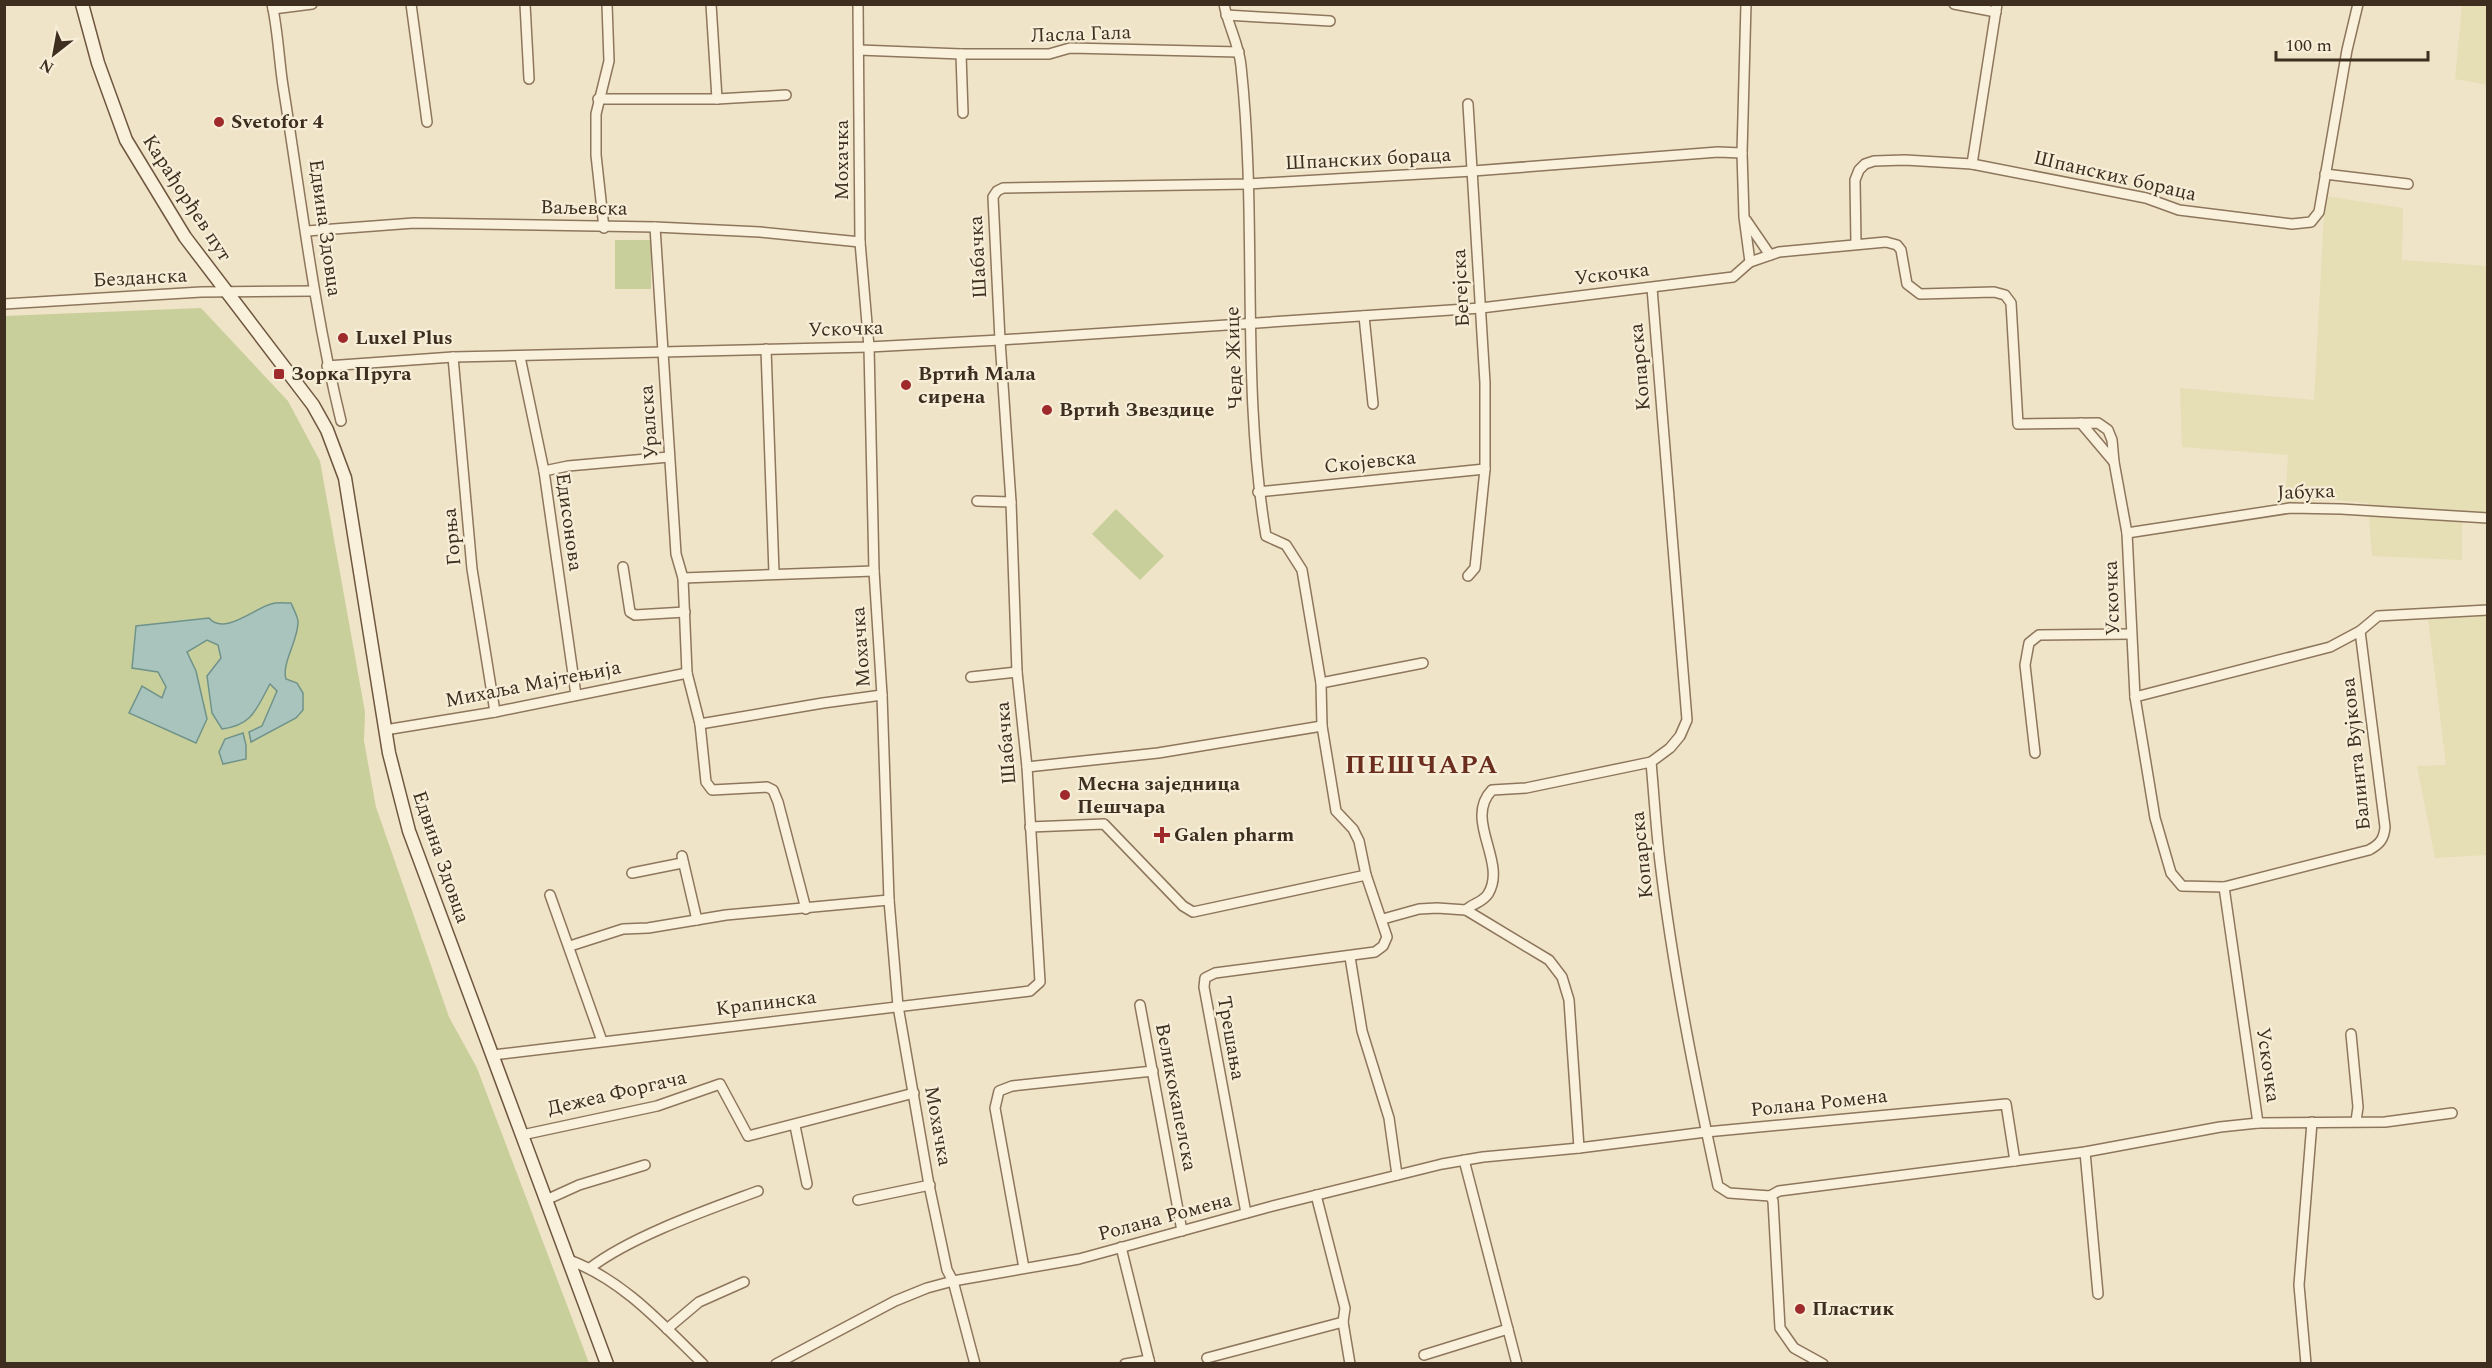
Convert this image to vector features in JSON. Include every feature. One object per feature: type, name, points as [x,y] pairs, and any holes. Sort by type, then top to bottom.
[{"type":"main road","name":"Карађорђев пут","points":[[82,4],[101,72],[126,140],[169,214],[224,291],[302,390]]},
{"type":"main road","name":"Едвина Здовца","points":[[302,390],[327,430],[345,478],[385,730],[398,794],[409,831],[607,1364]]},
{"type":"street","points":[[273,7],[312,4]]},
{"type":"street","points":[[411,4],[427,122]]},
{"type":"street","points":[[525,4],[529,79]]},
{"type":"street","points":[[604,228],[596,155],[596,114],[609,61],[607,4]]},
{"type":"street","points":[[711,4],[717,99]]},
{"type":"street","name":"Мохачка","points":[[858,4],[860,242],[868,347],[874,571],[882,695],[889,900],[898,1006],[947,1270],[953,1281],[975,1364]]},
{"type":"street","name":"Чеде Жице","points":[[1224,4],[1239,52],[1248,184],[1252,388],[1258,492],[1266,536],[1286,545],[1302,570],[1321,683]]},
{"type":"street","points":[[1746,4],[1742,153],[1744,217],[1750,262]]},
{"type":"street","points":[[1954,4],[1997,8],[1972,164]]},
{"type":"street","name":"Шпанских бораца","points":[[1856,244],[1855,180],[1862,166],[1870,162],[1886,160],[1972,164],[2146,198],[2179,210],[2292,224],[2311,222],[2319,212],[2358,4]]},
{"type":"street","name":"Едвина Здовца","points":[[273,7],[278,56],[307,231],[313,291],[327,366],[341,421]]},
{"type":"street","points":[[1226,15],[1330,21]]},
{"type":"street","name":"Ласла Гала","points":[[859,50],[961,54],[1049,54],[1070,48],[1239,52]]},
{"type":"street","points":[[961,54],[963,113]]},
{"type":"street","points":[[598,99],[717,99],[786,95]]},
{"type":"street","name":"Бегејска","points":[[1468,104],[1485,382],[1485,469],[1476,568],[1468,576]]},
{"type":"street","name":"Шпанских бораца","points":[[997,191],[1003,188],[1248,184],[1473,171],[1695,153],[1742,153]]},
{"type":"street","points":[[2325,174],[2408,184]]},
{"type":"street","name":"Шабачка","points":[[997,191],[993,197],[1011,502],[1017,672],[1027,767],[1040,982]]},
{"type":"street","points":[[1744,217],[1770,255]]},
{"type":"street","name":"Ваљевска","points":[[307,231],[414,223],[604,228],[655,227],[760,232],[860,242]]},
{"type":"street","name":"Уралска","points":[[655,227],[676,554],[683,578],[687,674],[700,724],[705,782],[712,790],[767,787],[773,790],[806,909]]},
{"type":"street","name":"Ускочка","points":[[327,366],[453,357],[868,347],[1481,308],[1733,277],[1750,262],[1779,252],[1856,244],[1886,242],[1897,244],[1901,250],[1907,284],[1920,294],[1994,292],[2005,295],[2011,303],[2018,424],[2098,423],[2108,429],[2112,440],[2127,532],[2135,697],[2155,818],[2171,873],[2182,886],[2224,887],[2258,1123]]},
{"type":"street","name":"Копарска","points":[[1652,288],[1687,720],[1680,736],[1670,748],[1651,762],[1660,861],[1673,954],[1718,1186],[1729,1193],[1770,1196]]},
{"type":"street","name":"Безданска","points":[[4,304],[224,291],[313,291]]},
{"type":"street","points":[[1364,316],[1373,404]]},
{"type":"street","points":[[766,349],[774,573]]},
{"type":"street","name":"Горња","points":[[453,357],[472,569],[495,712]]},
{"type":"street","name":"Едисонова","points":[[520,357],[543,471],[576,695]]},
{"type":"street","points":[[2081,423],[2114,462]]},
{"type":"street","points":[[543,471],[568,466],[669,457]]},
{"type":"street","name":"Скојевска","points":[[1258,492],[1485,469]]},
{"type":"street","points":[[977,501],[1011,502]]},
{"type":"street","name":"Јабука","points":[[2127,532],[2290,508],[2487,518]]},
{"type":"street","points":[[623,567],[630,612],[635,615],[685,612]]},
{"type":"street","points":[[683,578],[874,571]]},
{"type":"street","points":[[2135,697],[2330,647],[2360,630],[2378,616],[2487,610]]},
{"type":"street","name":"Балинта Вујкова","points":[[2224,887],[2369,850],[2378,845],[2384,837],[2385,827],[2360,630]]},
{"type":"street","points":[[2035,753],[2025,665],[2029,643],[2039,635],[2131,634]]},
{"type":"street","points":[[1397,1175],[1389,1118],[1362,1031],[1350,957],[1375,952],[1383,946],[1387,937],[1383,919],[1366,875],[1359,841],[1353,830],[1336,811],[1322,726],[1321,683],[1423,663]]},
{"type":"street","points":[[971,676],[1017,672]]},
{"type":"street","name":"Михаља Мајтењија","points":[[385,730],[495,712],[687,674]]},
{"type":"street","points":[[700,724],[882,695]]},
{"type":"street","points":[[1027,767],[1158,753],[1322,726]]},
{"type":"street","points":[[1466,910],[1484,900],[1493,883],[1492,863],[1482,813],[1484,802],[1492,790],[1526,788],[1651,762]]},
{"type":"street","points":[[1030,827],[1104,824],[1183,906],[1193,912],[1366,875]]},
{"type":"street","points":[[632,873],[682,860],[697,920]]},
{"type":"street","points":[[550,895],[602,1041]]},
{"type":"street","points":[[570,946],[623,929],[648,928],[726,915],[889,900]]},
{"type":"street","points":[[1383,919],[1419,909],[1466,910],[1549,960],[1562,977],[1569,1000],[1579,1149]]},
{"type":"street","name":"Трешања","points":[[1246,1213],[1220,1082],[1204,987],[1205,978],[1208,974],[1215,972],[1350,957]]},
{"type":"street","name":"Крапинска","points":[[493,1055],[1030,991],[1040,982]]},
{"type":"street","name":"Великокапелска","points":[[1140,1005],[1182,1231]]},
{"type":"street","points":[[2352,1034],[2358,1107],[2356,1121]]},
{"type":"street","points":[[1024,1268],[995,1108],[999,1091],[1012,1086],[1153,1071]]},
{"type":"street","name":"Дежеа Форгача","points":[[522,1135],[657,1106],[720,1083],[748,1136],[795,1126],[914,1093]]},
{"type":"street","name":"Ролана Ромена","points":[[776,1364],[896,1300],[927,1288],[953,1281],[1079,1259],[1316,1195],[1464,1160],[1579,1149],[1706,1132],[2006,1104],[2015,1161]]},
{"type":"street","points":[[1823,1364],[1794,1348],[1780,1328],[1776,1223],[1773,1201],[1770,1196],[1779,1191],[2085,1152],[2220,1127],[2258,1123],[2385,1122],[2452,1113]]},
{"type":"street","points":[[2306,1364],[2299,1285],[2312,1122]]},
{"type":"street","points":[[795,1126],[807,1184]]},
{"type":"street","points":[[2085,1152],[2098,1294]]},
{"type":"street","points":[[1464,1160],[1517,1364]]},
{"type":"street","points":[[546,1200],[579,1185],[645,1165]]},
{"type":"street","points":[[858,1200],[930,1185]]},
{"type":"street","points":[[590,1268],[603,1258],[653,1234],[758,1191]]},
{"type":"street","points":[[1316,1195],[1344,1308],[1343,1322],[1350,1364]]},
{"type":"street","points":[[1121,1247],[1150,1362],[1125,1364]]},
{"type":"street","points":[[569,1260],[590,1268],[628,1293],[703,1364]]},
{"type":"street","points":[[667,1329],[699,1302],[744,1282]]},
{"type":"street","points":[[1207,1358],[1343,1322]]},
{"type":"street","points":[[1424,1355],[1508,1329]]},
{"type":"shaded area","points":[[2462,5],[2487,5],[2487,85],[2455,79]]},
{"type":"shaded area","points":[[2325,196],[2403,208],[2402,260],[2487,266],[2487,519],[2462,519],[2462,560],[2372,556],[2368,503],[2336,500],[2285,502],[2288,455],[2182,447],[2180,388],[2314,400]]},
{"type":"shaded area","points":[[2487,606],[2487,855],[2435,858],[2417,766],[2446,765],[2427,610]]},
{"type":"green space","points":[[615,240],[651,240],[651,289],[615,289]]},
{"type":"green space","points":[[201,308],[288,401],[320,461],[365,712],[364,741],[376,807],[449,1017],[477,1068],[589,1363],[5,1363],[4,316]]},
{"type":"green space","points":[[1116,509],[1164,556],[1140,580],[1092,534]]},
{"type":"water","points":[[291,603],[298,621],[298,628],[285,673],[286,679],[297,683],[303,693],[303,710],[296,718],[251,742],[249,732],[262,726],[277,691],[270,684],[257,708],[247,720],[222,729],[212,713],[207,676],[221,658],[218,645],[207,640],[187,652],[196,671],[207,719],[196,743],[129,713],[142,686],[162,698],[166,687],[158,672],[132,668],[136,626],[209,618],[215,623],[231,623],[264,606]]},
{"type":"water","points":[[243,733],[246,759],[223,764],[219,752],[225,739]]},
{"type":"place","name":"Svetofor 4","points":[[219,122]]},
{"type":"place","name":"Luxel Plus","points":[[343,338]]},
{"type":"place","name":"Зорка Пруга","points":[[279,374]]},
{"type":"place","name":"Вртић Мала сирена","points":[[906,385]]},
{"type":"place","name":"Вртић Звездице","points":[[1047,410]]},
{"type":"place","name":"Месна заједница Пешчара","points":[[1065,795]]},
{"type":"place","name":"Galen pharm","points":[[1162,835]]},
{"type":"place","name":"Пластик","points":[[1800,1309]]},
{"type":"district","name":"ПЕШЧАРА","points":[[1422,765]]}]
